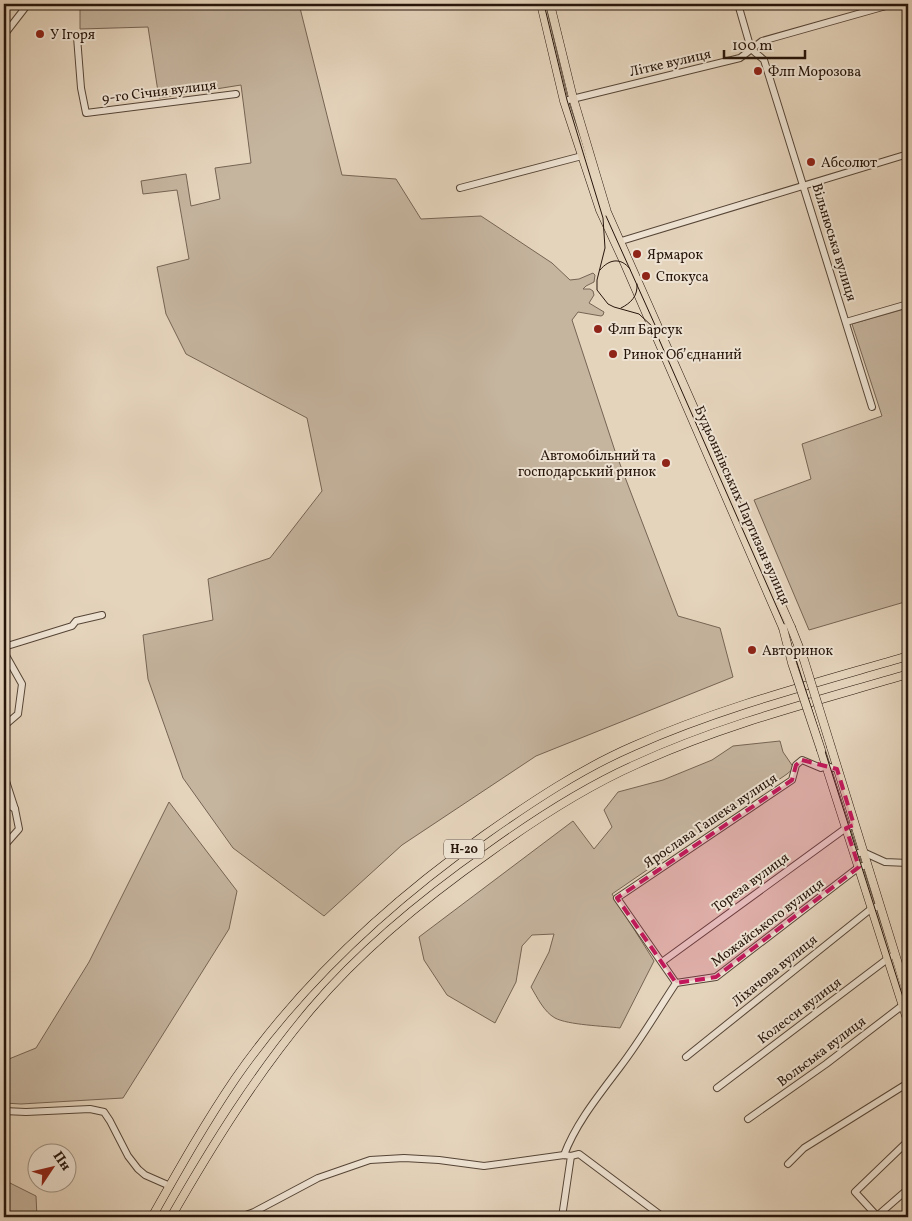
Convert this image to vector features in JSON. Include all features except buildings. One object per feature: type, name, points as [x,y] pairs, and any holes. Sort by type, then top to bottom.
[{"type":"main road","name":"Будьоннівських Партизан вулиця","points":[[541,4],[564,101],[600,210],[618,242]]},
{"type":"main road","name":"Будьоннівських Партизан вулиця","points":[[550,4],[573,98],[607,212],[618,242],[787,628],[804,660],[831,747],[850,826]]},
{"type":"main road","name":"Будьоннівських Партизан вулиця","points":[[787,628],[792,663],[821,750],[850,826],[892,956],[908,996]]},
{"type":"main road","name":"Н-20","points":[[152,1217],[203,1129],[236,1078],[302,995],[345,949],[379,917],[448,860],[559,785],[631,747],[681,726],[733,708],[908,656]]},
{"type":"main road","name":"Н-20","points":[[171,1217],[224,1127],[251,1087],[313,1007],[360,957],[459,874],[568,800],[599,782],[637,764],[688,742],[739,725],[908,674]]},
{"type":"main road","name":"Будьоннівських Партизан вулиця","points":[[903,983],[908,1022]]},
{"type":"street","points":[[4,35],[28,4]]},
{"type":"street","name":"Вільнюська вулиця","points":[[738,4],[751,49],[764,60],[872,407]]},
{"type":"street","name":"Літке вулиця","points":[[564,101],[740,58],[762,41],[893,4]]},
{"type":"street","name":"9-го Січня вулиця","points":[[77,37],[81,88],[86,113],[236,94]]},
{"type":"street","points":[[618,242],[908,154]]},
{"type":"street","points":[[460,188],[582,156]]},
{"type":"street","points":[[846,322],[908,304]]},
{"type":"street","points":[[4,646],[72,626],[76,621],[102,615]]},
{"type":"street","points":[[4,652],[22,684],[18,714],[4,726]]},
{"type":"street","name":"Ярослава Гашека вулиця","points":[[662,962],[617,898],[792,780],[796,765],[802,760],[821,768],[827,766],[837,769]]},
{"type":"street","points":[[4,775],[19,829],[4,846]]},
{"type":"street","points":[[4,802],[15,810]]},
{"type":"street","name":"Тореза вулиця","points":[[662,962],[850,826]]},
{"type":"street","points":[[859,853],[885,862],[908,863]]},
{"type":"street","name":"Можайського вулиця","points":[[676,983],[716,977],[863,866]]},
{"type":"street","name":"Ліхачова вулиця","points":[[686,1058],[876,907]]},
{"type":"street","name":"Колесси вулиця","points":[[718,1088],[892,956]]},
{"type":"street","points":[[562,1217],[569,1141],[676,983],[662,962]]},
{"type":"street","name":"Вольська вулиця","points":[[748,1120],[905,1004]]},
{"type":"street","points":[[788,1164],[804,1148],[908,1083]]},
{"type":"street","points":[[4,1111],[26,1112],[90,1109],[104,1112],[128,1156],[138,1169],[145,1175],[170,1186]]},
{"type":"street","points":[[908,1141],[855,1192],[877,1216],[908,1190]]},
{"type":"street","points":[[240,1217],[254,1212],[318,1178],[370,1160],[404,1158],[484,1166],[579,1154],[663,1217]]},
{"type":"highlighted area","points":[[802,760],[837,769],[854,825],[846,828],[859,867],[716,977],[676,983],[617,898],[792,780],[796,765]]},
{"type":"shaded area","points":[[80,4],[299,4],[342,175],[396,179],[421,219],[481,216],[552,263],[570,280],[579,279],[593,273],[595,275],[594,282],[583,289],[593,291],[594,295],[589,303],[604,312],[603,315],[578,312],[572,320],[615,451],[678,616],[720,628],[733,677],[536,756],[402,845],[324,916],[233,848],[183,778],[148,679],[143,635],[213,620],[208,579],[270,558],[322,491],[307,418],[186,354],[166,314],[157,267],[189,259],[177,190],[143,194],[141,181],[186,174],[191,206],[220,199],[215,168],[251,163],[241,85],[159,98],[148,27],[80,29]]},
{"type":"shaded area","points":[[908,308],[908,601],[809,630],[754,500],[811,479],[802,444],[882,416],[852,324]]},
{"type":"shaded area","points":[[780,741],[783,752],[794,768],[612,894],[654,961],[620,1028],[577,1024],[561,1020],[547,1012],[541,1004],[531,987],[549,952],[554,934],[532,935],[522,946],[516,982],[495,1023],[447,995],[424,960],[419,937],[573,821],[594,849],[612,827],[604,810],[618,792],[663,780],[712,760],[733,746]]},
{"type":"shaded area","points":[[169,802],[237,891],[229,929],[123,1098],[21,1104],[4,1103],[4,1061],[36,1048],[89,962]]},
{"type":"shaded area","points":[[4,1180],[28,1192],[28,1194],[36,1196],[37,1217],[4,1217]]},
{"type":"tram line","points":[[544,4],[567,100],[603,218],[605,248],[597,280],[597,290],[608,304],[639,314],[654,328],[786,628],[908,1013]]},
{"type":"tram line","points":[[606,216],[655,325]]},
{"type":"tram line","points":[[600,270],[607,264],[615,261],[623,263],[630,269]]},
{"type":"tram line","points":[[621,308],[633,299],[637,284]]},
{"type":"place","name":"У Ігоря","points":[[40,34]]},
{"type":"place","name":"Флп Морозова","points":[[758,71]]},
{"type":"place","name":"Абсолют","points":[[811,162]]},
{"type":"place","name":"Ярмарок","points":[[637,254]]},
{"type":"place","name":"Спокуса","points":[[646,276]]},
{"type":"place","name":"Флп Барсук","points":[[598,329]]},
{"type":"place","name":"Ринок Обʼєднаний","points":[[613,354]]},
{"type":"place","name":"Автомобільний та господарський ринок","points":[[666,463]]},
{"type":"place","name":"Авторинок","points":[[752,650]]}]
